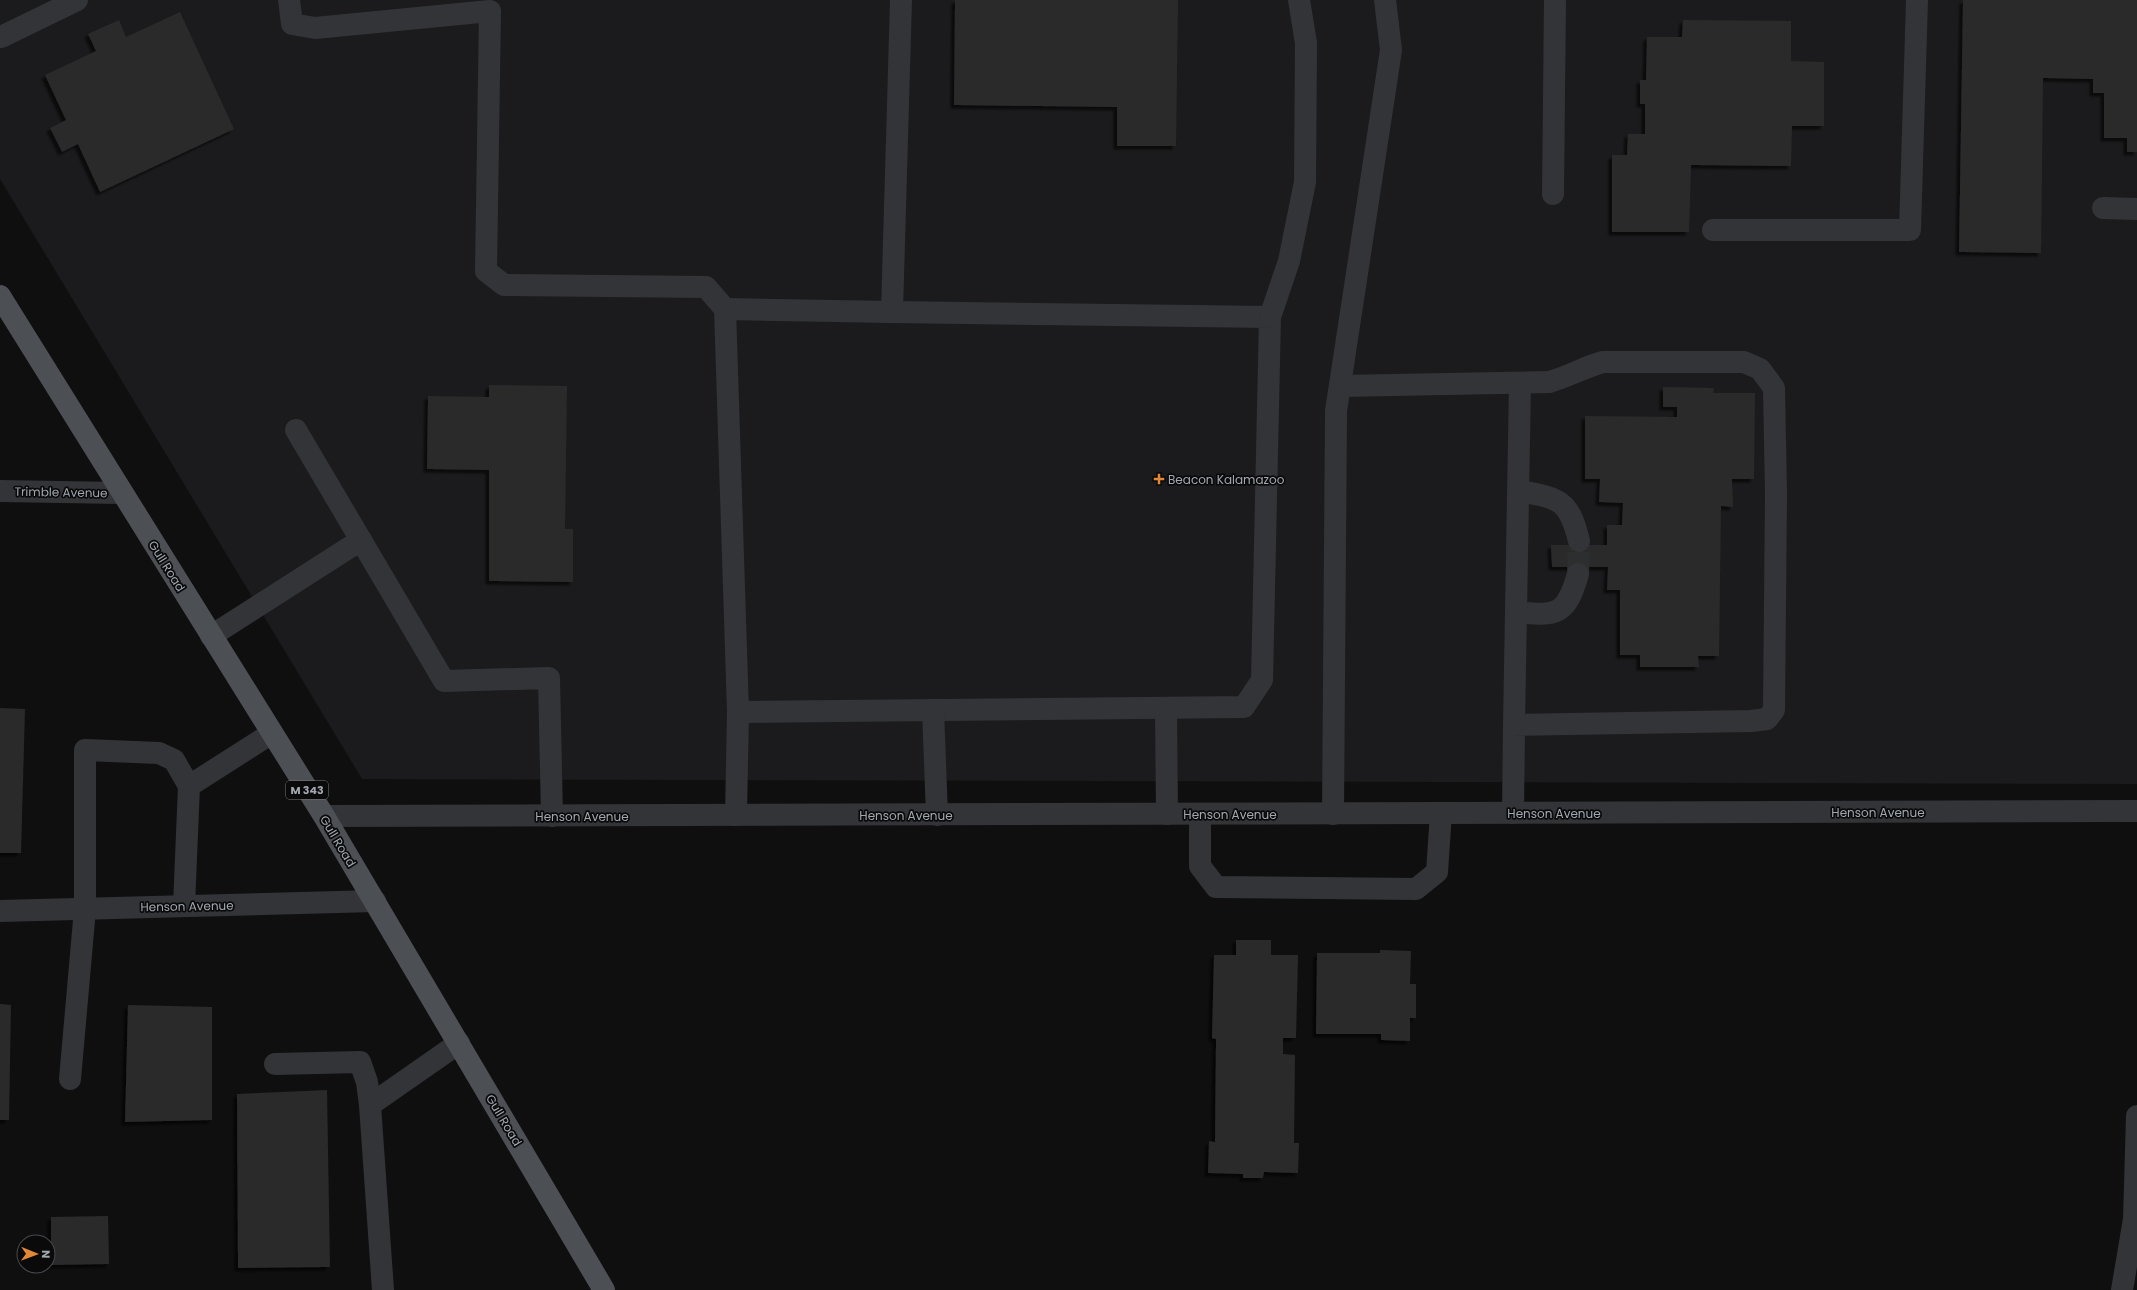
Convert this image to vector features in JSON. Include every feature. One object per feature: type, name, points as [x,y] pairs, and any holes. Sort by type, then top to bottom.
[{"type":"main road","name":"Gull Road","points":[[0,296],[121,493],[324,816],[604,1290]]},
{"type":"street","points":[[1,37],[77,0]]},
{"type":"street","points":[[289,0],[292,24],[315,28],[489,5],[486,272],[504,285],[706,287],[725,309],[738,712],[736,815]]},
{"type":"street","points":[[892,312],[900,0]]},
{"type":"street","points":[[738,712],[1244,707],[1262,680],[1270,317],[1289,260],[1304,182],[1306,43],[1299,0]]},
{"type":"street","points":[[1333,814],[1336,411],[1391,50],[1385,0]]},
{"type":"street","points":[[1553,194],[1555,0]]},
{"type":"street","points":[[1712,230],[1910,230],[1917,0]]},
{"type":"street","points":[[2103,208],[2137,209]]},
{"type":"street","points":[[725,309],[1270,317]]},
{"type":"street","points":[[1340,386],[1549,382],[1569,377],[1583,367],[1603,362],[1744,362],[1760,369],[1774,388],[1776,494],[1774,710],[1767,719],[1751,721],[1514,724]]},
{"type":"street","points":[[1512,813],[1520,383]]},
{"type":"street","points":[[296,430],[444,681],[549,678],[552,816]]},
{"type":"street","name":"Trimble Avenue","points":[[0,491],[121,493]]},
{"type":"street","points":[[1518,491],[1550,496],[1563,505],[1574,520],[1579,541]]},
{"type":"street","points":[[211,636],[361,540]]},
{"type":"street","points":[[1516,612],[1541,615],[1558,612],[1568,603],[1578,574]]},
{"type":"street","points":[[1166,708],[1166,814]]},
{"type":"street","points":[[933,710],[938,815]]},
{"type":"street","points":[[189,786],[272,733]]},
{"type":"street","points":[[70,1079],[85,909],[85,750],[159,753],[174,760],[189,786],[184,906]]},
{"type":"street","name":"Henson Avenue","points":[[324,816],[2137,811]]},
{"type":"street","points":[[1200,814],[1200,866],[1216,886],[1416,889],[1438,872],[1441,813]]},
{"type":"street","name":"Henson Avenue","points":[[0,911],[375,901]]},
{"type":"street","points":[[370,1105],[459,1043]]},
{"type":"street","points":[[275,1064],[360,1062],[367,1082],[370,1105],[383,1290]]},
{"type":"street","points":[[2122,1290],[2134,1219],[2137,1116]]},
{"type":"shaded area","name":"Beacon Kalamazoo","points":[[0,0],[2137,0],[2137,784],[362,779],[0,179]]},
{"type":"building","points":[[955,0],[1178,0],[1176,146],[1117,146],[1117,107],[954,105]]},
{"type":"building","points":[[1963,0],[2137,0],[2137,152],[2127,152],[2127,138],[2104,138],[2104,93],[2093,93],[2093,79],[2043,78],[2041,253],[1959,252]]},
{"type":"building","points":[[180,12],[234,129],[100,192],[78,144],[62,152],[50,128],[66,120],[45,75],[96,51],[88,34],[119,20],[126,37]]},
{"type":"building","points":[[1683,20],[1791,21],[1791,61],[1824,62],[1824,126],[1792,126],[1791,166],[1691,165],[1689,232],[1612,232],[1612,155],[1627,155],[1628,134],[1645,134],[1645,104],[1640,104],[1640,80],[1646,80],[1647,37],[1682,37]]},
{"type":"building","points":[[489,385],[567,386],[565,529],[573,529],[573,582],[489,581],[489,470],[427,469],[428,396],[489,397]]},
{"type":"building","points":[[1663,387],[1714,388],[1713,393],[1755,393],[1754,479],[1732,479],[1733,507],[1721,506],[1719,656],[1698,656],[1699,667],[1640,667],[1640,655],[1620,655],[1620,590],[1607,590],[1608,567],[1552,567],[1551,545],[1607,545],[1607,525],[1622,525],[1623,503],[1599,502],[1600,479],[1585,479],[1585,416],[1677,417],[1677,407],[1663,407]]},
{"type":"building","points":[[0,708],[25,709],[21,853],[0,853]]},
{"type":"building","points":[[1236,940],[1271,940],[1271,955],[1298,955],[1296,1038],[1283,1038],[1283,1054],[1295,1055],[1294,1143],[1299,1143],[1298,1173],[1264,1172],[1263,1178],[1243,1178],[1243,1174],[1208,1173],[1209,1141],[1215,1142],[1216,1039],[1212,1038],[1214,955],[1236,955]]},
{"type":"building","points":[[1380,950],[1411,951],[1410,984],[1416,984],[1416,1018],[1410,1018],[1410,1041],[1381,1040],[1381,1034],[1316,1034],[1317,953],[1380,953]]},
{"type":"building","points":[[0,1004],[11,1005],[9,1120],[0,1120]]},
{"type":"building","points":[[128,1005],[212,1007],[212,1120],[125,1122]]},
{"type":"building","points":[[327,1090],[330,1267],[238,1268],[237,1094]]},
{"type":"building","points":[[108,1216],[109,1264],[56,1265],[56,1234],[51,1234],[51,1217]]},
{"type":"tunnel","points":[[1578,574],[1579,541]]},
{"type":"place","name":"Beacon Kalamazoo","points":[[1159,479]]}]
